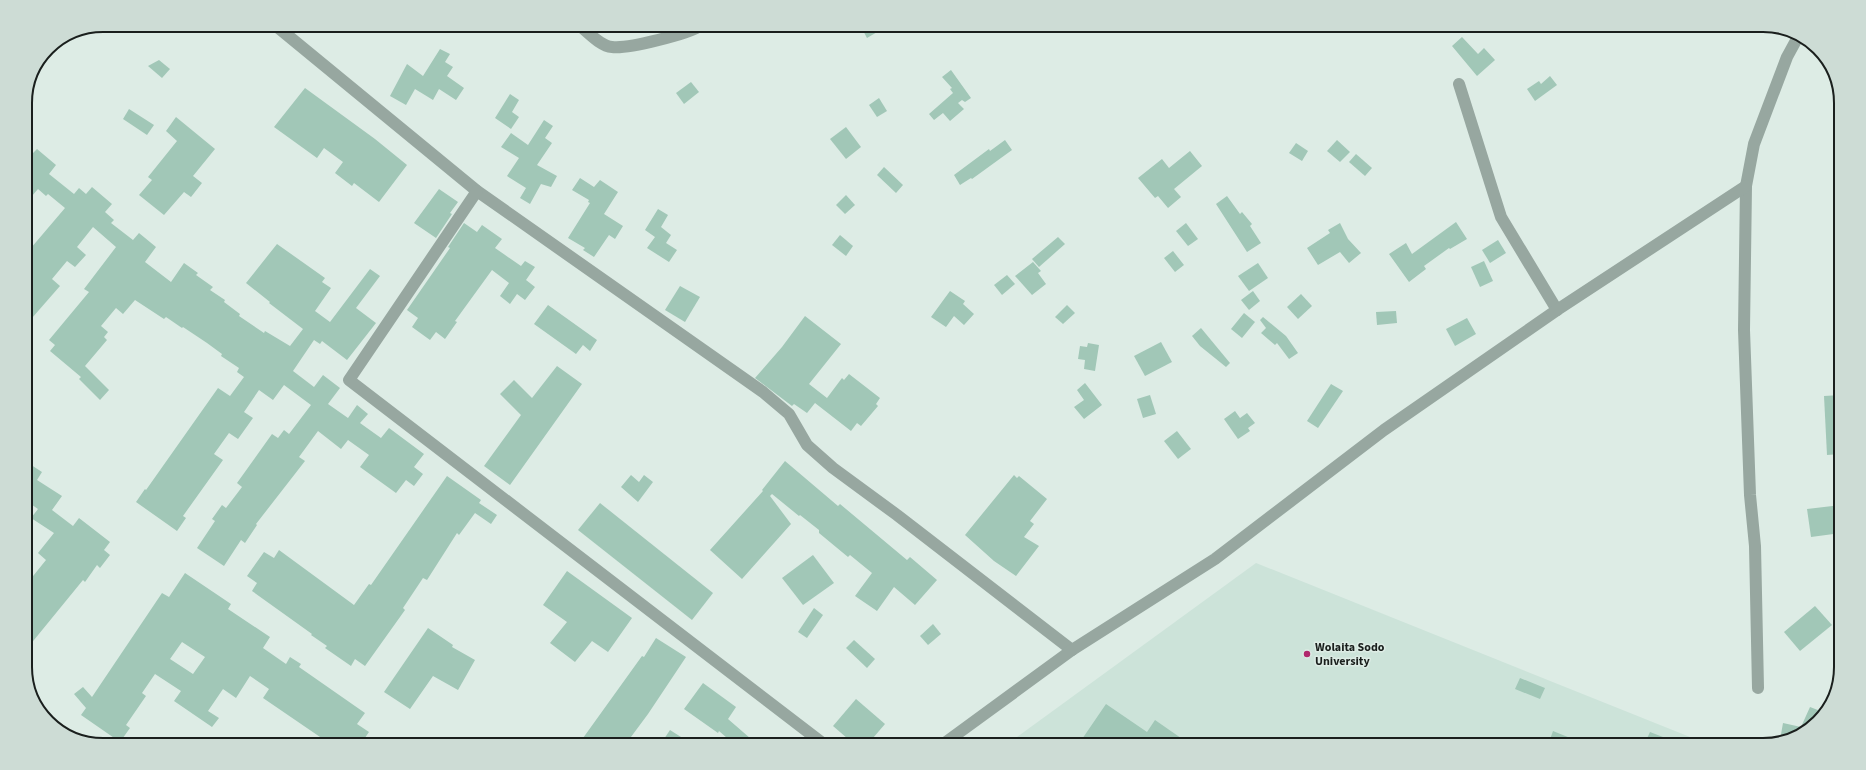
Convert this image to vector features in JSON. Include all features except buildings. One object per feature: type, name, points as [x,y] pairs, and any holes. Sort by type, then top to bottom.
[{"type":"street","points":[[284,32],[477,191],[763,392],[789,414],[808,445],[833,468],[897,515],[1072,650]]},
{"type":"street","points":[[587,32],[597,40],[611,47],[634,46],[679,32]]},
{"type":"street","points":[[1758,688],[1755,546],[1750,495],[1744,330],[1746,186],[1754,144],[1787,57],[1796,39]]},
{"type":"street","points":[[1459,84],[1501,218],[1557,310]]},
{"type":"street","points":[[952,738],[1072,650],[1215,559],[1384,430],[1557,310],[1746,186]]},
{"type":"street","points":[[477,191],[349,380],[816,738]]},
{"type":"shaded area","name":"Wolaita Sodo University","points":[[1256,563],[1693,738],[1016,738]]},
{"type":"place","name":"Wolaita Sodo University","points":[[1307,654]]}]
